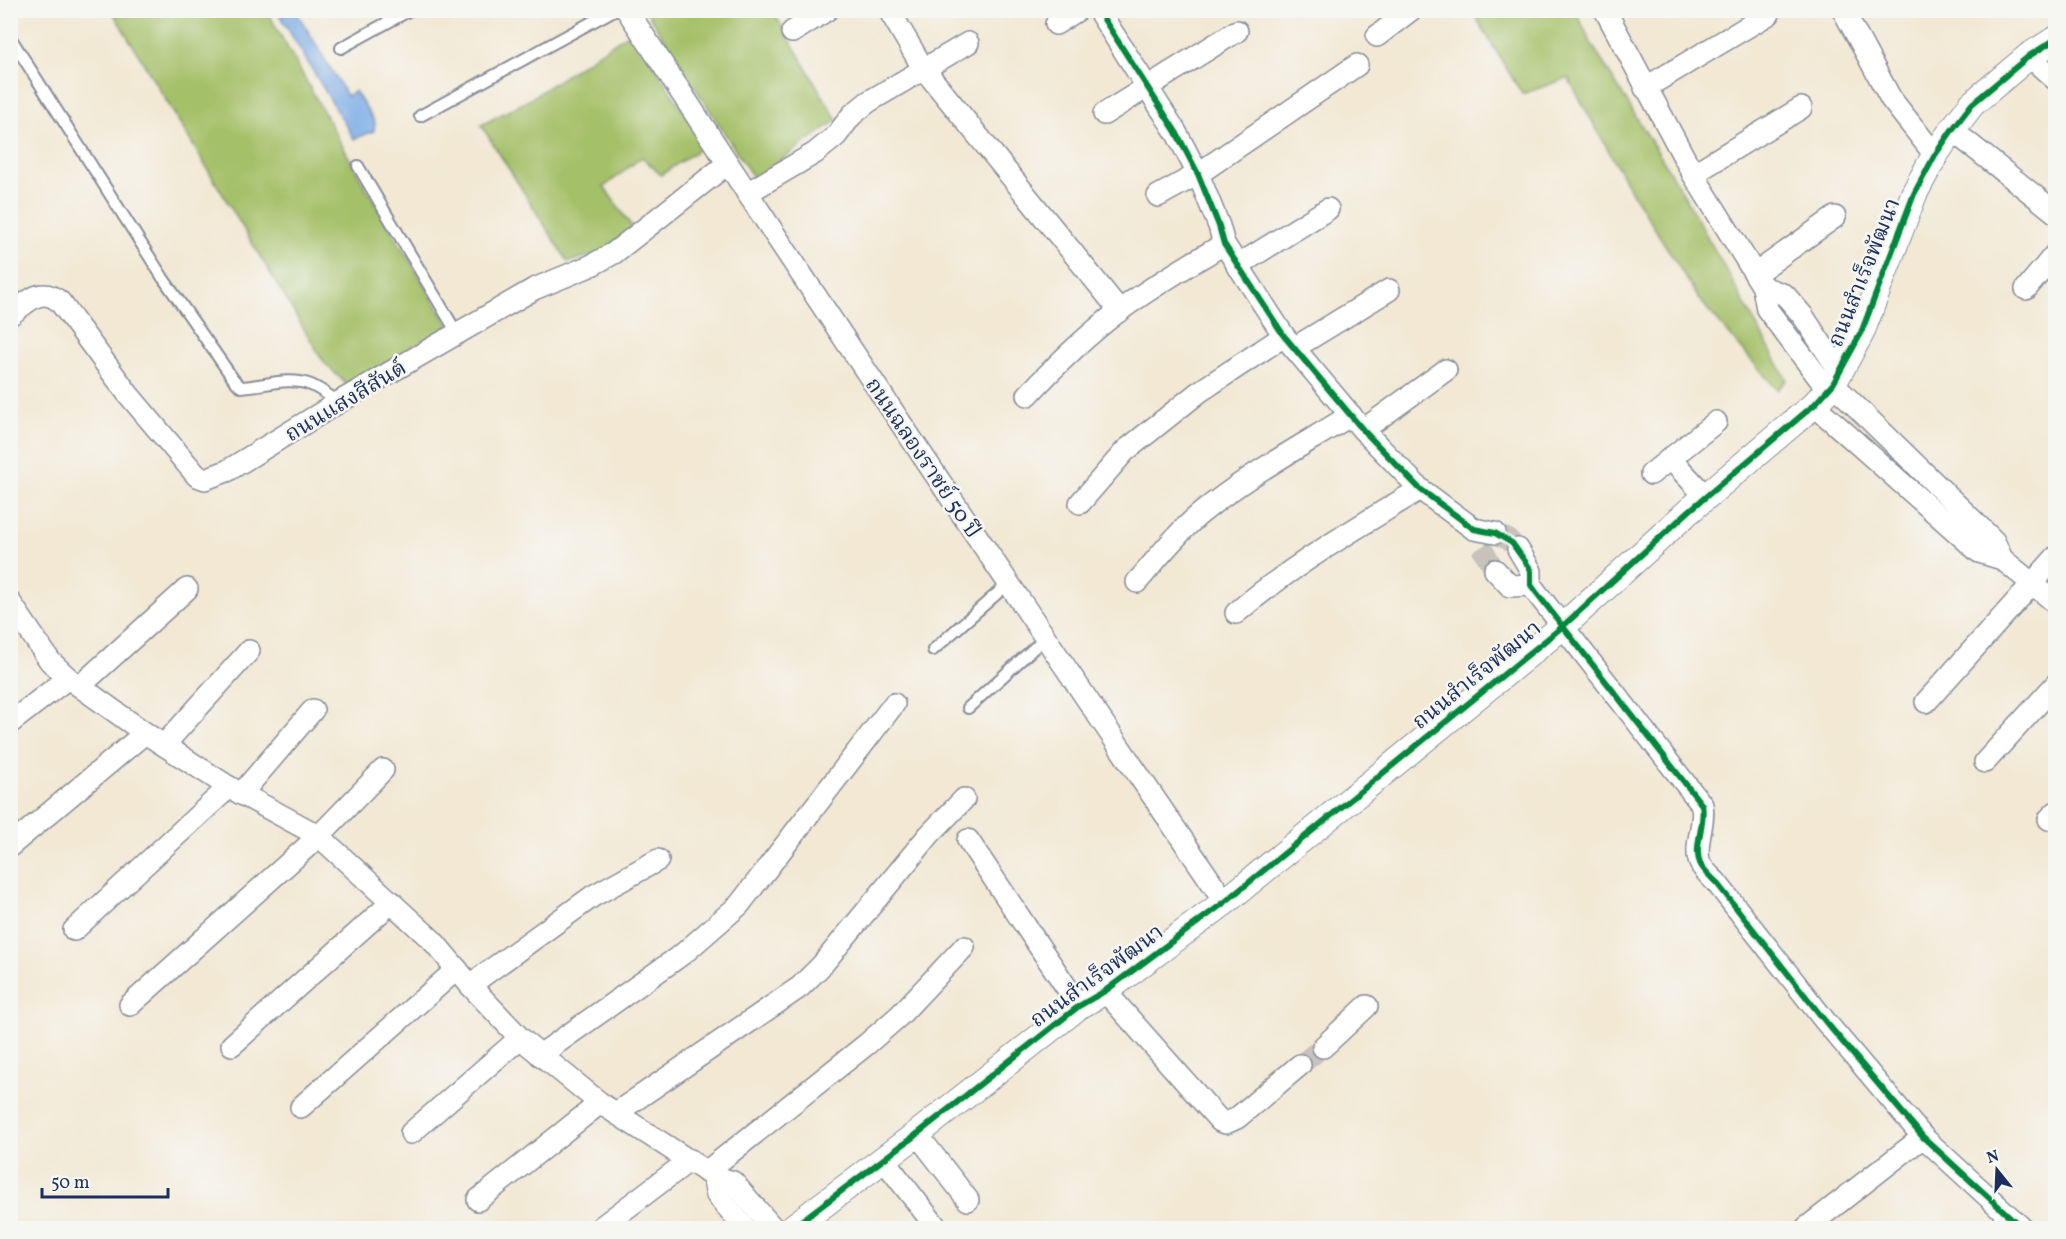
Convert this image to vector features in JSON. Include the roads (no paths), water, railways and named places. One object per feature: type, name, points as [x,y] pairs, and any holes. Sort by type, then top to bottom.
[{"type":"street","name":"ถนนฉลองราชย์ 50 ปี","points":[[627,10],[727,164],[1045,638],[1226,902]]},
{"type":"street","points":[[792,32],[826,10]]},
{"type":"street","points":[[889,10],[923,68],[1120,311]]},
{"type":"street","points":[[1056,24],[1078,10]]},
{"type":"street","points":[[1098,10],[1176,132],[1198,174],[1224,244],[1289,342],[1357,423],[1420,489],[1483,536]]},
{"type":"street","points":[[1377,36],[1411,10]]},
{"type":"street","points":[[1605,10],[1693,174],[1759,280],[1785,295],[1803,316],[1829,388],[1924,503],[1979,552],[2002,559],[2055,603]]},
{"type":"street","points":[[1843,10],[1891,99],[1935,155]]},
{"type":"street","points":[[1645,88],[1769,14]]},
{"type":"street","points":[[1104,114],[1237,31]]},
{"type":"street","name":"ถนนสำเร็จพัฒนา","points":[[792,1228],[884,1160],[1079,1006],[1105,991],[1226,902],[1557,621],[1688,478],[1829,388],[1861,333],[1914,194],[1935,155],[1972,104],[2029,56],[2055,39]]},
{"type":"street","points":[[747,193],[815,153],[836,136],[852,115],[868,102],[968,43]]},
{"type":"street","points":[[2029,56],[2055,80]]},
{"type":"street","points":[[1158,196],[1198,174],[1357,65]]},
{"type":"street","points":[[1693,174],[1802,108]]},
{"type":"street","points":[[1952,130],[2055,213]]},
{"type":"street","name":"ถนนแสงสีสันต์","points":[[10,315],[31,299],[44,294],[53,296],[60,302],[128,394],[197,476],[205,479],[227,471],[339,402],[534,289],[590,266],[614,253],[727,164]]},
{"type":"street","points":[[1238,266],[1328,209]]},
{"type":"street","points":[[1759,280],[1835,217]]},
{"type":"street","points":[[1028,395],[1055,366],[1120,311],[1161,282],[1224,244]]},
{"type":"street","points":[[2026,289],[2055,253]]},
{"type":"street","points":[[1080,503],[1125,451],[1198,392],[1389,290]]},
{"type":"street","points":[[1137,582],[1175,537],[1199,514],[1238,485],[1357,423],[1446,370]]},
{"type":"street","points":[[1829,388],[1994,541],[2002,559]]},
{"type":"street","points":[[1651,474],[1688,478],[1716,422]]},
{"type":"street","points":[[1924,503],[1939,488]]},
{"type":"street","points":[[1236,613],[1294,568],[1420,489]]},
{"type":"street","points":[[1518,549],[1531,571],[1533,588],[1702,805],[1698,856],[1701,866],[1825,1021],[1923,1137],[2022,1228]]},
{"type":"street","points":[[1926,702],[2055,557]]},
{"type":"street","points":[[1495,570],[1510,586],[1533,588]]},
{"type":"street","points":[[10,723],[74,682],[187,589]]},
{"type":"street","points":[[11,606],[50,661],[74,682],[145,734],[235,791],[319,836],[433,941],[519,1038],[608,1108],[703,1169],[733,1182],[773,1228]]},
{"type":"street","points":[[164,745],[249,651]]},
{"type":"street","points":[[1985,762],[2055,684]]},
{"type":"street","points":[[540,1055],[684,953],[739,905],[894,704]]},
{"type":"street","points":[[74,930],[235,791],[313,710]]},
{"type":"street","points":[[10,846],[145,734]]},
{"type":"street","points":[[130,1005],[319,836],[383,770]]},
{"type":"street","points":[[478,1200],[608,1108],[800,987],[822,965],[928,835],[964,799]]},
{"type":"street","points":[[968,840],[1079,1006]]},
{"type":"street","points":[[301,1107],[463,977],[593,896],[658,860]]},
{"type":"street","points":[[232,1044],[392,902]]},
{"type":"street","points":[[600,1228],[703,1169],[867,1044],[900,1015],[963,947]]},
{"type":"street","points":[[1105,991],[1220,1121],[1226,1123],[1237,1118],[1300,1065]]},
{"type":"street","points":[[1323,1047],[1367,1006]]},
{"type":"street","points":[[411,1133],[519,1038]]},
{"type":"street","points":[[917,1134],[968,1200]]},
{"type":"street","points":[[1806,1228],[1923,1137]]},
{"type":"street","points":[[884,1160],[937,1228]]},
{"type":"street","points":[[703,1169],[717,1195],[745,1228]]},
{"type":"lane","points":[[341,48],[410,10]]},
{"type":"lane","points":[[420,116],[614,10]]},
{"type":"lane","points":[[10,37],[163,278],[234,380],[241,387],[285,381],[299,382],[312,385],[339,402]]},
{"type":"lane","points":[[358,166],[458,333]]},
{"type":"lane","points":[[933,650],[1009,583]]},
{"type":"lane","points":[[968,708],[1045,638]]},
{"type":"water","points":[[277,11],[296,11],[347,96],[355,91],[375,122],[374,131],[354,139]]},
{"type":"tunnel","points":[[1495,533],[1509,540],[1518,549]]},
{"type":"tunnel","points":[[1481,547],[1495,570]]},
{"type":"tunnel","points":[[1300,1065],[1323,1047]]}]
